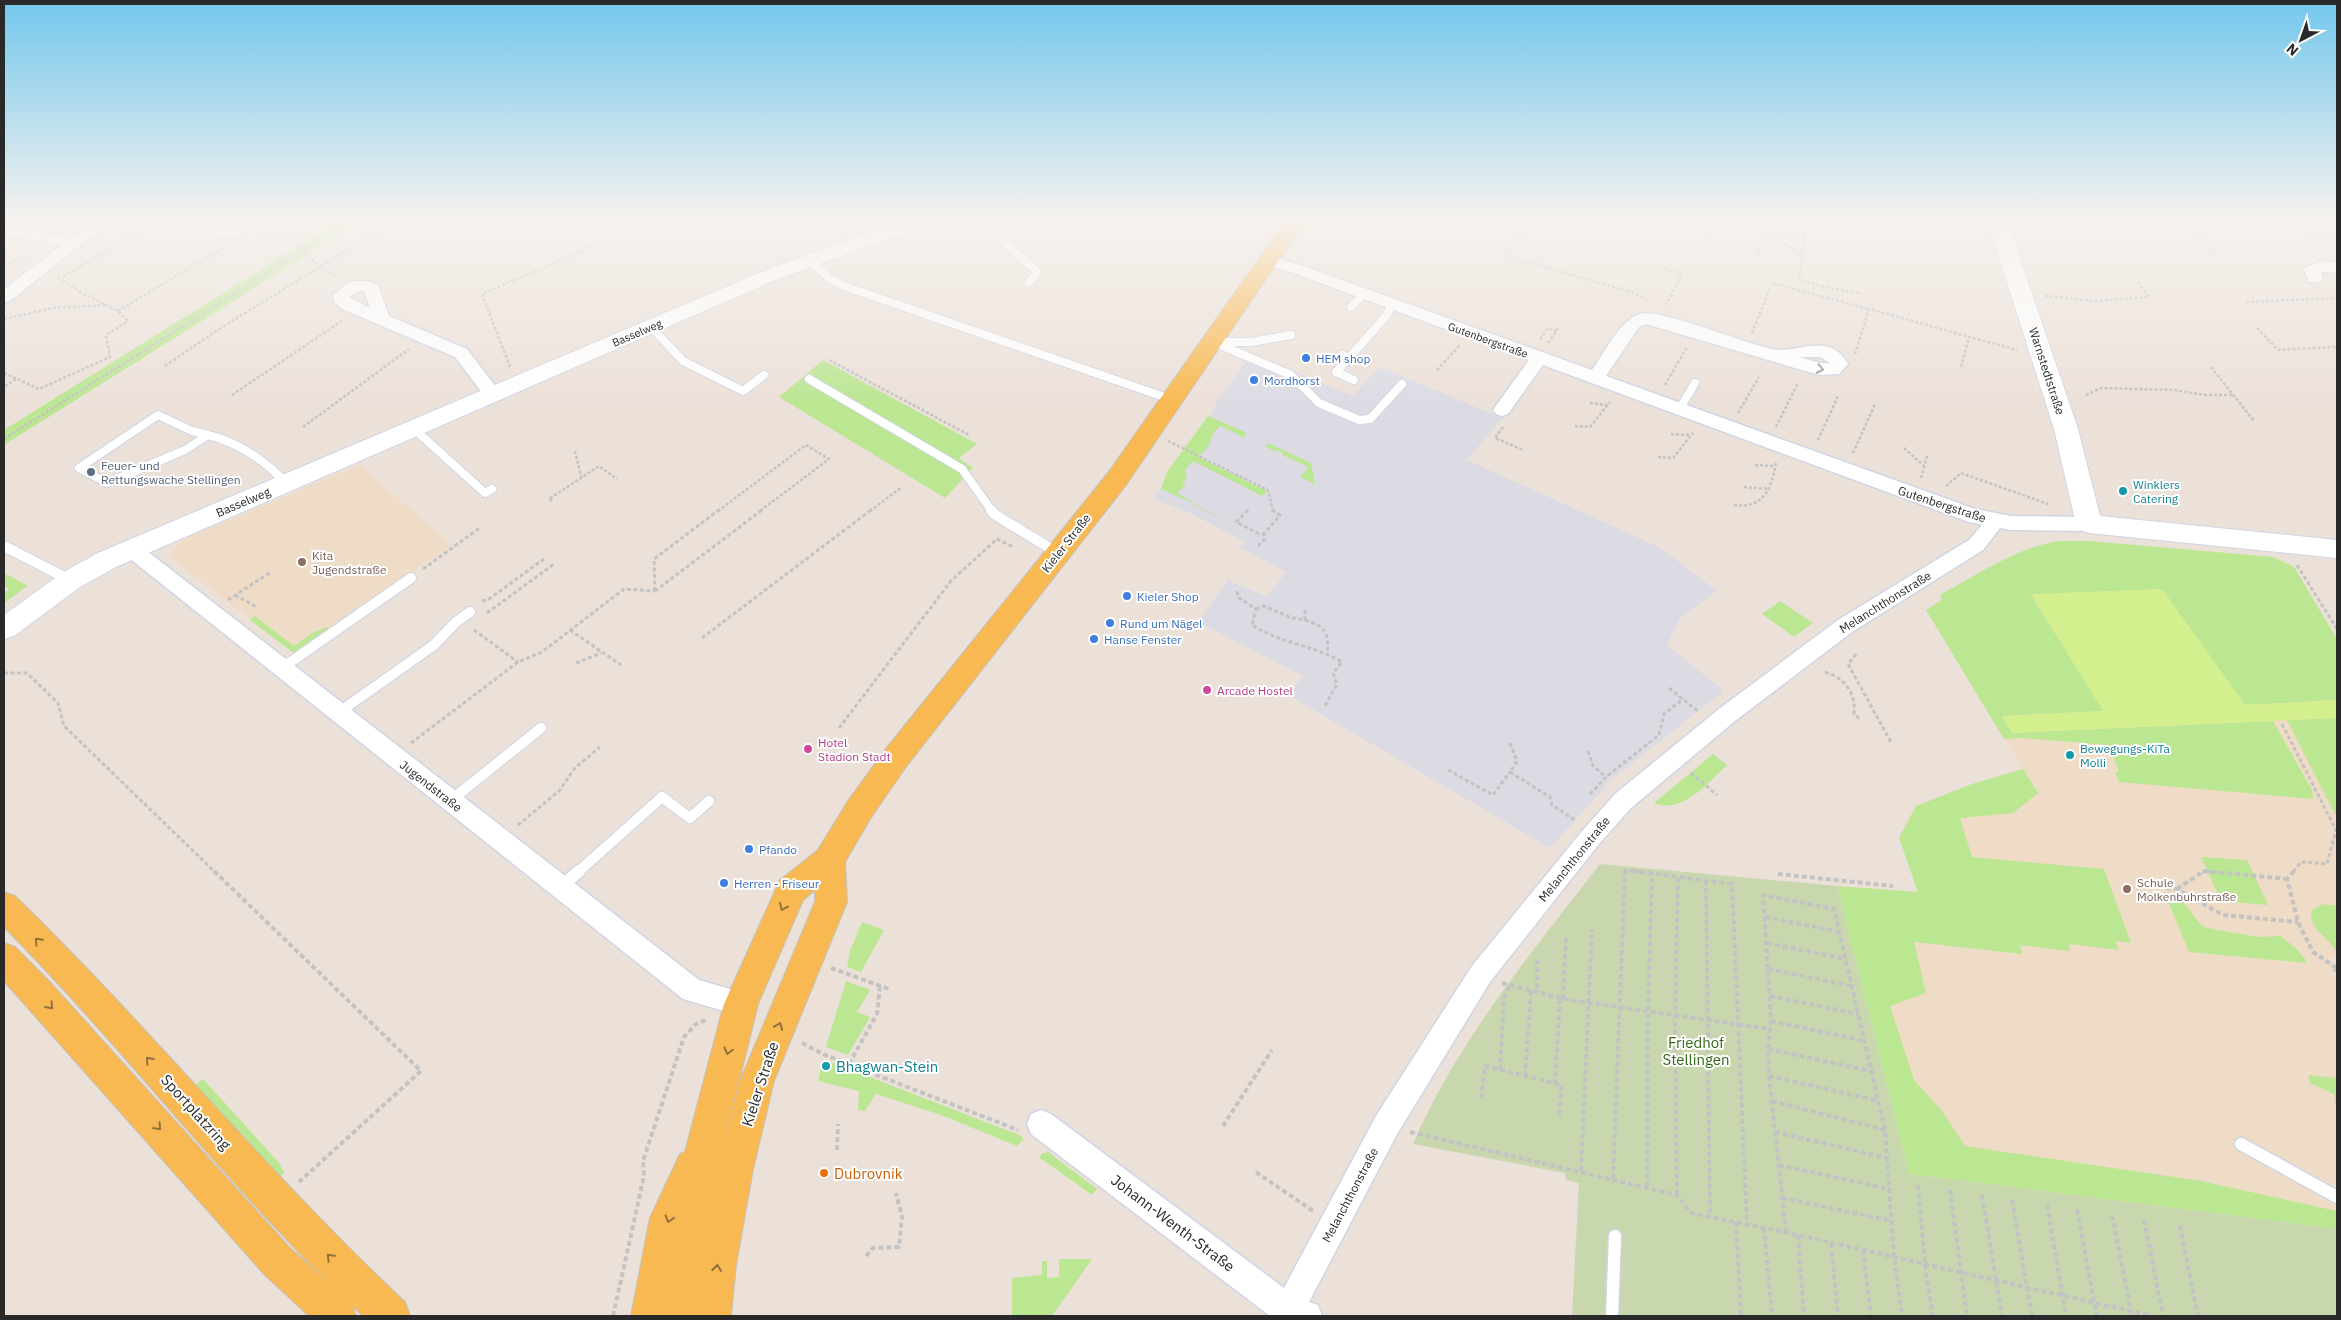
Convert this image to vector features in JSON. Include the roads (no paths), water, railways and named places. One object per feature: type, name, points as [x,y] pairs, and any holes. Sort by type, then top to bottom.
[{"type":"main road","name":"Kieler Straße","points":[[679,1316],[704,1143],[741,1004],[791,890],[828,860],[859,810],[895,759],[1150,433],[1254,282]]},
{"type":"main road","name":"Kieler Straße","points":[[712,1316],[717,1265],[735,1169],[758,1081],[777,1029],[830,902],[828,860]]},
{"type":"main road","name":"Sportplatzring","points":[[4,906],[146,1056],[277,1203],[347,1275],[391,1316]]},
{"type":"main road","points":[[4,958],[36,991],[276,1260],[337,1316]]},
{"type":"main road","name":"Kieler Straße","points":[[653,1301],[668,1218],[704,1143]]},
{"type":"main road","points":[[276,1260],[315,1316]]},
{"type":"main road","points":[[634,1316],[653,1301]]},
{"type":"street","points":[[4,297],[25,282]]},
{"type":"street","name":"Basselweg","points":[[4,629],[71,580],[89,569],[131,549],[758,282]]},
{"type":"street","name":"Gutenbergstraße","points":[[1328,282],[1470,333],[1543,351],[1595,379],[1948,508],[1994,521],[2024,524],[2089,524],[2337,549]]},
{"type":"street","name":"Warnstedtstraße","points":[[2018,282],[2066,429],[2089,524]]},
{"type":"street","points":[[381,318],[369,286],[355,286],[344,291],[340,298],[348,305],[425,337],[464,356],[496,393]]},
{"type":"street","points":[[1595,379],[1632,323],[1644,318],[1658,320],[1825,371],[1836,369],[1839,364],[1838,359]]},
{"type":"street","name":"Gutenbergstraße","points":[[1502,410],[1543,351]]},
{"type":"street","name":"Melanchthonstraße","points":[[1294,1314],[1334,1226],[1386,1126],[1481,974],[1594,833],[1627,796],[1715,724],[1845,626],[1968,551],[1983,539],[1994,521]]},
{"type":"street","name":"Jugendstraße","points":[[131,549],[692,990],[741,1004]]},
{"type":"street","name":"Johann-Wenth-Straße","points":[[1041,1124],[1294,1314]]},
{"type":"lane","points":[[835,282],[1173,400]]},
{"type":"lane","points":[[1351,308],[1364,294]]},
{"type":"lane","points":[[1354,380],[1336,372],[1346,357],[1387,315],[1392,304]]},
{"type":"lane","points":[[651,327],[683,360],[743,391],[764,375]]},
{"type":"lane","points":[[1213,342],[1251,342],[1291,335]]},
{"type":"lane","points":[[1213,342],[1291,375],[1319,403],[1359,420],[1370,419],[1402,384]]},
{"type":"lane","points":[[809,379],[962,470],[994,514],[1053,559]]},
{"type":"lane","points":[[1680,410],[1695,383]]},
{"type":"lane","points":[[208,435],[185,450],[107,483],[79,468],[158,415],[192,431],[208,435],[224,439],[273,468],[286,484]]},
{"type":"lane","points":[[414,428],[485,493],[492,489]]},
{"type":"lane","points":[[4,546],[71,580]]},
{"type":"lane","points":[[282,668],[411,578]]},
{"type":"lane","points":[[338,713],[434,645],[456,622],[470,612]]},
{"type":"lane","points":[[450,801],[540,728]]},
{"type":"lane","points":[[561,888],[662,797],[690,818],[709,801]]},
{"type":"lane","points":[[2241,1144],[2337,1197]]},
{"type":"lane","points":[[1612,1316],[1615,1236]]},
{"type":"place","name":"HEM shop","points":[[1306,358]]},
{"type":"place","name":"Mordhorst","points":[[1254,380]]},
{"type":"place","name":"Feuer- und Rettungswache Stellingen","points":[[91,472]]},
{"type":"place","name":"Winklers Catering","points":[[2123,491]]},
{"type":"place","name":"Kita Jugendstraße","points":[[302,562]]},
{"type":"place","name":"Kieler Shop","points":[[1127,596]]},
{"type":"place","name":"Rund um Nägel","points":[[1110,623]]},
{"type":"place","name":"Hanse Fenster","points":[[1094,639]]},
{"type":"place","name":"Arcade Hostel","points":[[1207,690]]},
{"type":"place","name":"Hotel Stadion Stadt","points":[[808,749]]},
{"type":"place","name":"Bewegungs-KiTa Molli","points":[[2070,755]]},
{"type":"place","name":"Pfando","points":[[749,849]]},
{"type":"place","name":"Herren - Friseur","points":[[724,883]]},
{"type":"place","name":"Schule Molkenbuhrstraße","points":[[2127,889]]},
{"type":"place","name":"Bhagwan-Stein","points":[[826,1066]]},
{"type":"place","name":"Dubrovnik","points":[[824,1173]]},
{"type":"park label","name":"Friedhof Stellingen","points":[[1696,1050]]}]
